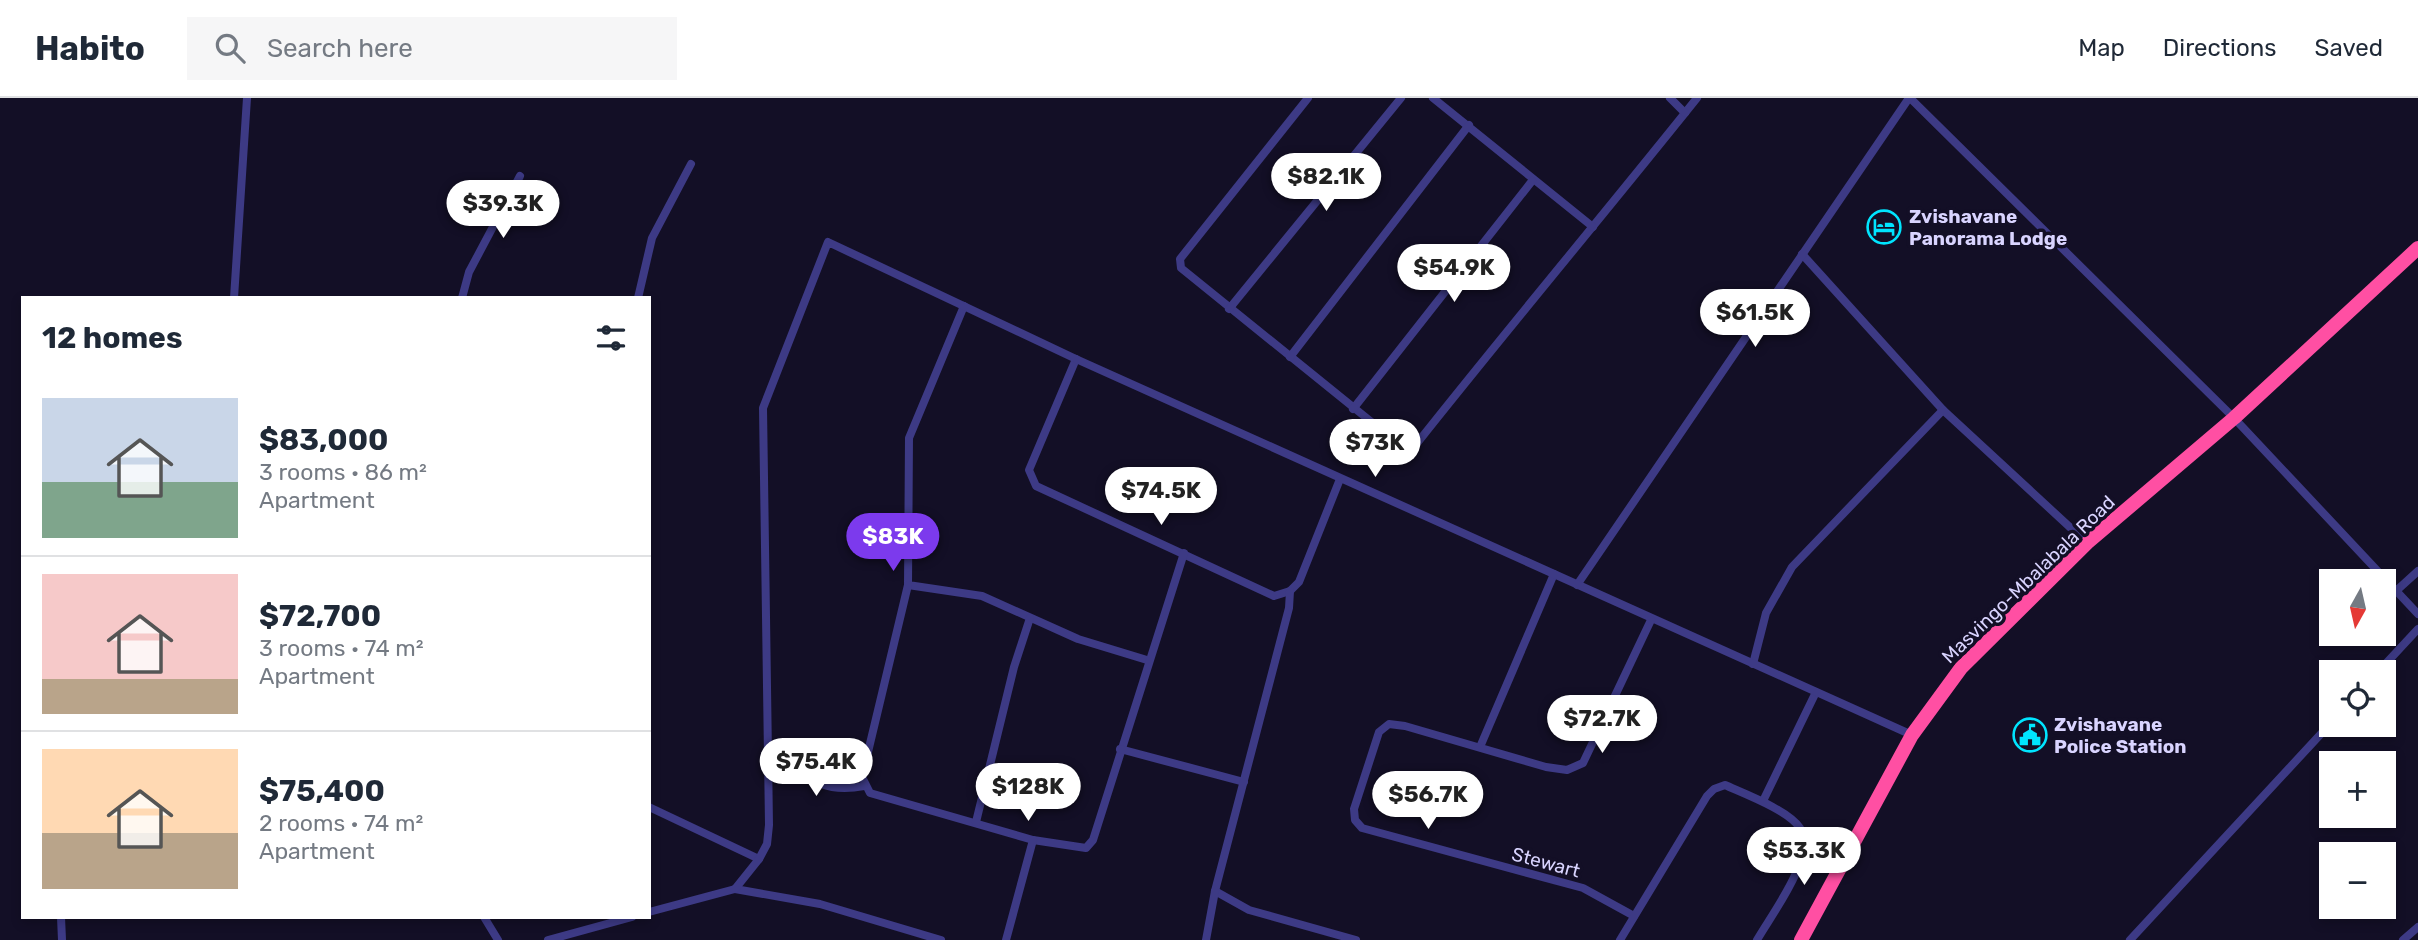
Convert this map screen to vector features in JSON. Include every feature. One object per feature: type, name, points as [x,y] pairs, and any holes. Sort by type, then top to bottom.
[{"type":"highway","name":"Masvingo-Mbalabala Road","points":[[1801,940],[1912,735],[1961,668],[2087,542],[2234,418],[2418,248]]},
{"type":"street","points":[[234,296],[247,98]]},
{"type":"street","points":[[1308,98],[1180,259],[1186,274],[1229,309],[1400,445],[1411,446],[1419,442],[1545,281],[1593,228],[1697,98]]},
{"type":"street","points":[[1229,309],[1401,98]]},
{"type":"street","points":[[1433,98],[1593,228]]},
{"type":"street","points":[[1670,98],[1685,113]]},
{"type":"street","points":[[1577,585],[1910,98],[2234,418],[2375,569]]},
{"type":"street","points":[[1290,357],[1469,125]]},
{"type":"street","points":[[638,296],[652,238],[691,164]]},
{"type":"street","points":[[463,296],[470,272],[520,176]]},
{"type":"street","points":[[1353,409],[1532,181]]},
{"type":"street","points":[[735,889],[759,859],[767,844],[769,825],[763,408],[828,242],[1076,359],[1651,620],[1912,735]]},
{"type":"street","points":[[1802,254],[1943,410],[2087,542]]},
{"type":"street","points":[[964,306],[909,438],[908,585],[862,777],[864,786],[870,793],[1033,839],[1086,848],[1093,840],[1147,660],[1184,553]]},
{"type":"street","points":[[1076,359],[1029,470],[1035,486],[1274,596],[1290,591],[1299,582],[1340,479]]},
{"type":"street","points":[[1753,664],[1766,612],[1792,567],[1943,410]]},
{"type":"street","points":[[2418,571],[2396,591],[2418,614]]},
{"type":"street","points":[[1554,574],[1480,747],[1567,770],[1583,763],[1651,620]]},
{"type":"street","points":[[908,585],[982,596],[1078,639],[1147,660]]},
{"type":"street","points":[[1206,940],[1215,891],[1289,608],[1290,591]]},
{"type":"street","points":[[976,822],[1014,667],[1030,618]]},
{"type":"street","points":[[2389,660],[2418,629]]},
{"type":"street","points":[[1763,802],[1816,692]]},
{"type":"street","name":"Stewart","points":[[1480,747],[1388,724],[1379,732],[1354,809],[1355,820],[1362,828],[1583,888],[1634,916]]},
{"type":"street","points":[[2130,940],[2319,736]]},
{"type":"street","points":[[1121,750],[1244,782]]},
{"type":"street","points":[[767,766],[785,759],[814,783],[844,790],[864,786]]},
{"type":"street","points":[[1620,940],[1707,796],[1714,789],[1725,785],[1763,802],[1799,827],[1806,846],[1800,865],[1757,940]]},
{"type":"street","points":[[651,808],[759,859]]},
{"type":"street","points":[[1006,940],[1033,839]]},
{"type":"street","points":[[651,911],[735,889],[820,904],[941,940]]},
{"type":"street","points":[[1215,891],[1249,910],[1356,940]]},
{"type":"street","points":[[61,919],[62,940]]},
{"type":"street","points":[[485,919],[498,940]]},
{"type":"street","points":[[548,940],[625,919]]},
{"type":"street","points":[[2403,940],[2418,927]]},
{"type":"place","name":"Zvishavane Panorama Lodge","points":[[1884,227]]},
{"type":"place","name":"Zvishavane Police Station","points":[[2030,735]]}]
